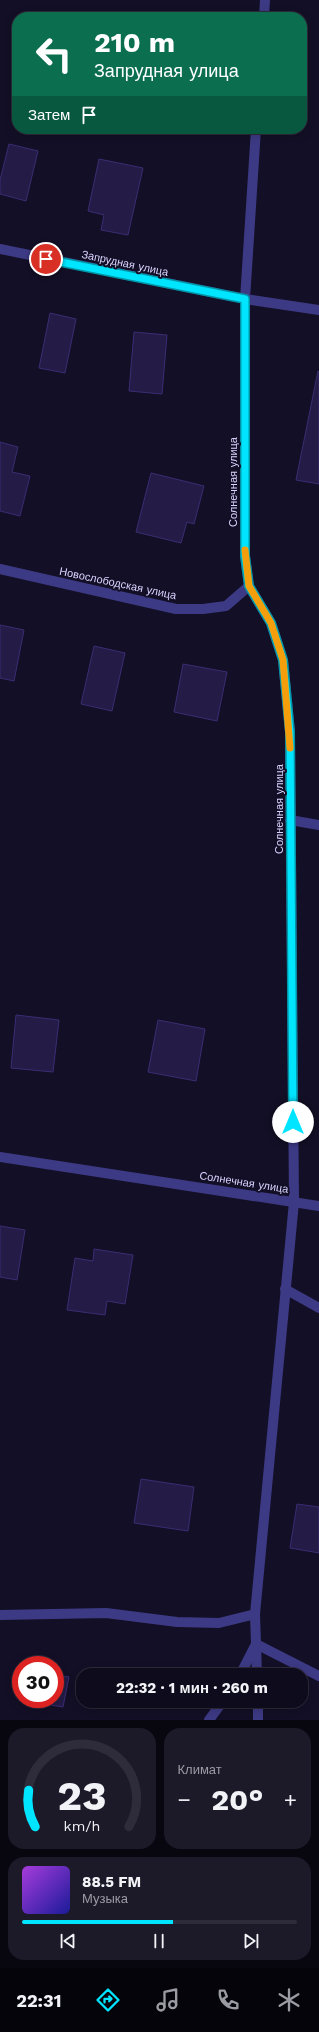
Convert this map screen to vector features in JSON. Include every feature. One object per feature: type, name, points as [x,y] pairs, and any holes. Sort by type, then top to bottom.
[{"type":"street","points":[[264,12],[265,0]]},
{"type":"street","name":"Солнечная улица","points":[[0,1157],[294,1202],[290,732],[283,660],[271,623],[249,586],[245,556],[245,299],[256,134]]},
{"type":"street","name":"Запрудная улица","points":[[0,250],[245,299],[319,310]]},
{"type":"street","name":"Новослободская улица","points":[[0,569],[176,609],[203,609],[226,606],[249,586]]},
{"type":"street","points":[[290,820],[319,825]]},
{"type":"street","points":[[257,1668],[255,1614],[294,1202],[319,1206]]},
{"type":"street","points":[[285,1289],[319,1308]]},
{"type":"street","points":[[0,1615],[106,1614],[177,1622],[219,1622],[255,1614]]},
{"type":"street","points":[[244,1668],[256,1644]]},
{"type":"street","points":[[256,1644],[319,1676]]},
{"type":"street","points":[[209,1720],[218,1708]]},
{"type":"street","points":[[258,1708],[258,1720]]},
{"type":"building","points":[[9,144],[38,151],[26,201],[0,194],[0,180]]},
{"type":"building","points":[[99,159],[143,168],[128,235],[101,230],[104,215],[88,211]]},
{"type":"building","points":[[50,313],[76,319],[65,373],[39,368]]},
{"type":"building","points":[[134,332],[167,335],[162,394],[129,391]]},
{"type":"building","points":[[318,371],[319,372],[319,484],[296,480]]},
{"type":"building","points":[[0,442],[18,447],[12,472],[30,476],[20,516],[0,511]]},
{"type":"building","points":[[151,473],[204,486],[194,524],[187,522],[181,543],[136,532]]},
{"type":"building","points":[[0,625],[24,630],[14,681],[0,678]]},
{"type":"building","points":[[94,646],[125,653],[112,711],[81,704]]},
{"type":"building","points":[[183,664],[227,672],[217,721],[174,712]]},
{"type":"building","points":[[16,1015],[59,1020],[53,1072],[11,1068]]},
{"type":"building","points":[[158,1020],[205,1029],[196,1081],[148,1072]]},
{"type":"building","points":[[0,1226],[25,1230],[17,1280],[0,1277]]},
{"type":"building","points":[[94,1249],[133,1255],[125,1304],[107,1301],[105,1315],[67,1310],[75,1258],[93,1261]]},
{"type":"building","points":[[141,1479],[194,1487],[188,1531],[134,1523]]},
{"type":"building","points":[[297,1504],[319,1507],[319,1553],[290,1548]]},
{"type":"building","points":[[64,1676],[69,1677],[64,1702]]},
{"type":"slow traffic","points":[[245,550],[249,586],[271,623],[283,660],[290,732],[290,748]]},
{"type":"route","points":[[46,259],[245,299],[245,556],[249,586],[271,623],[283,660],[290,732],[293,1122]]}]
